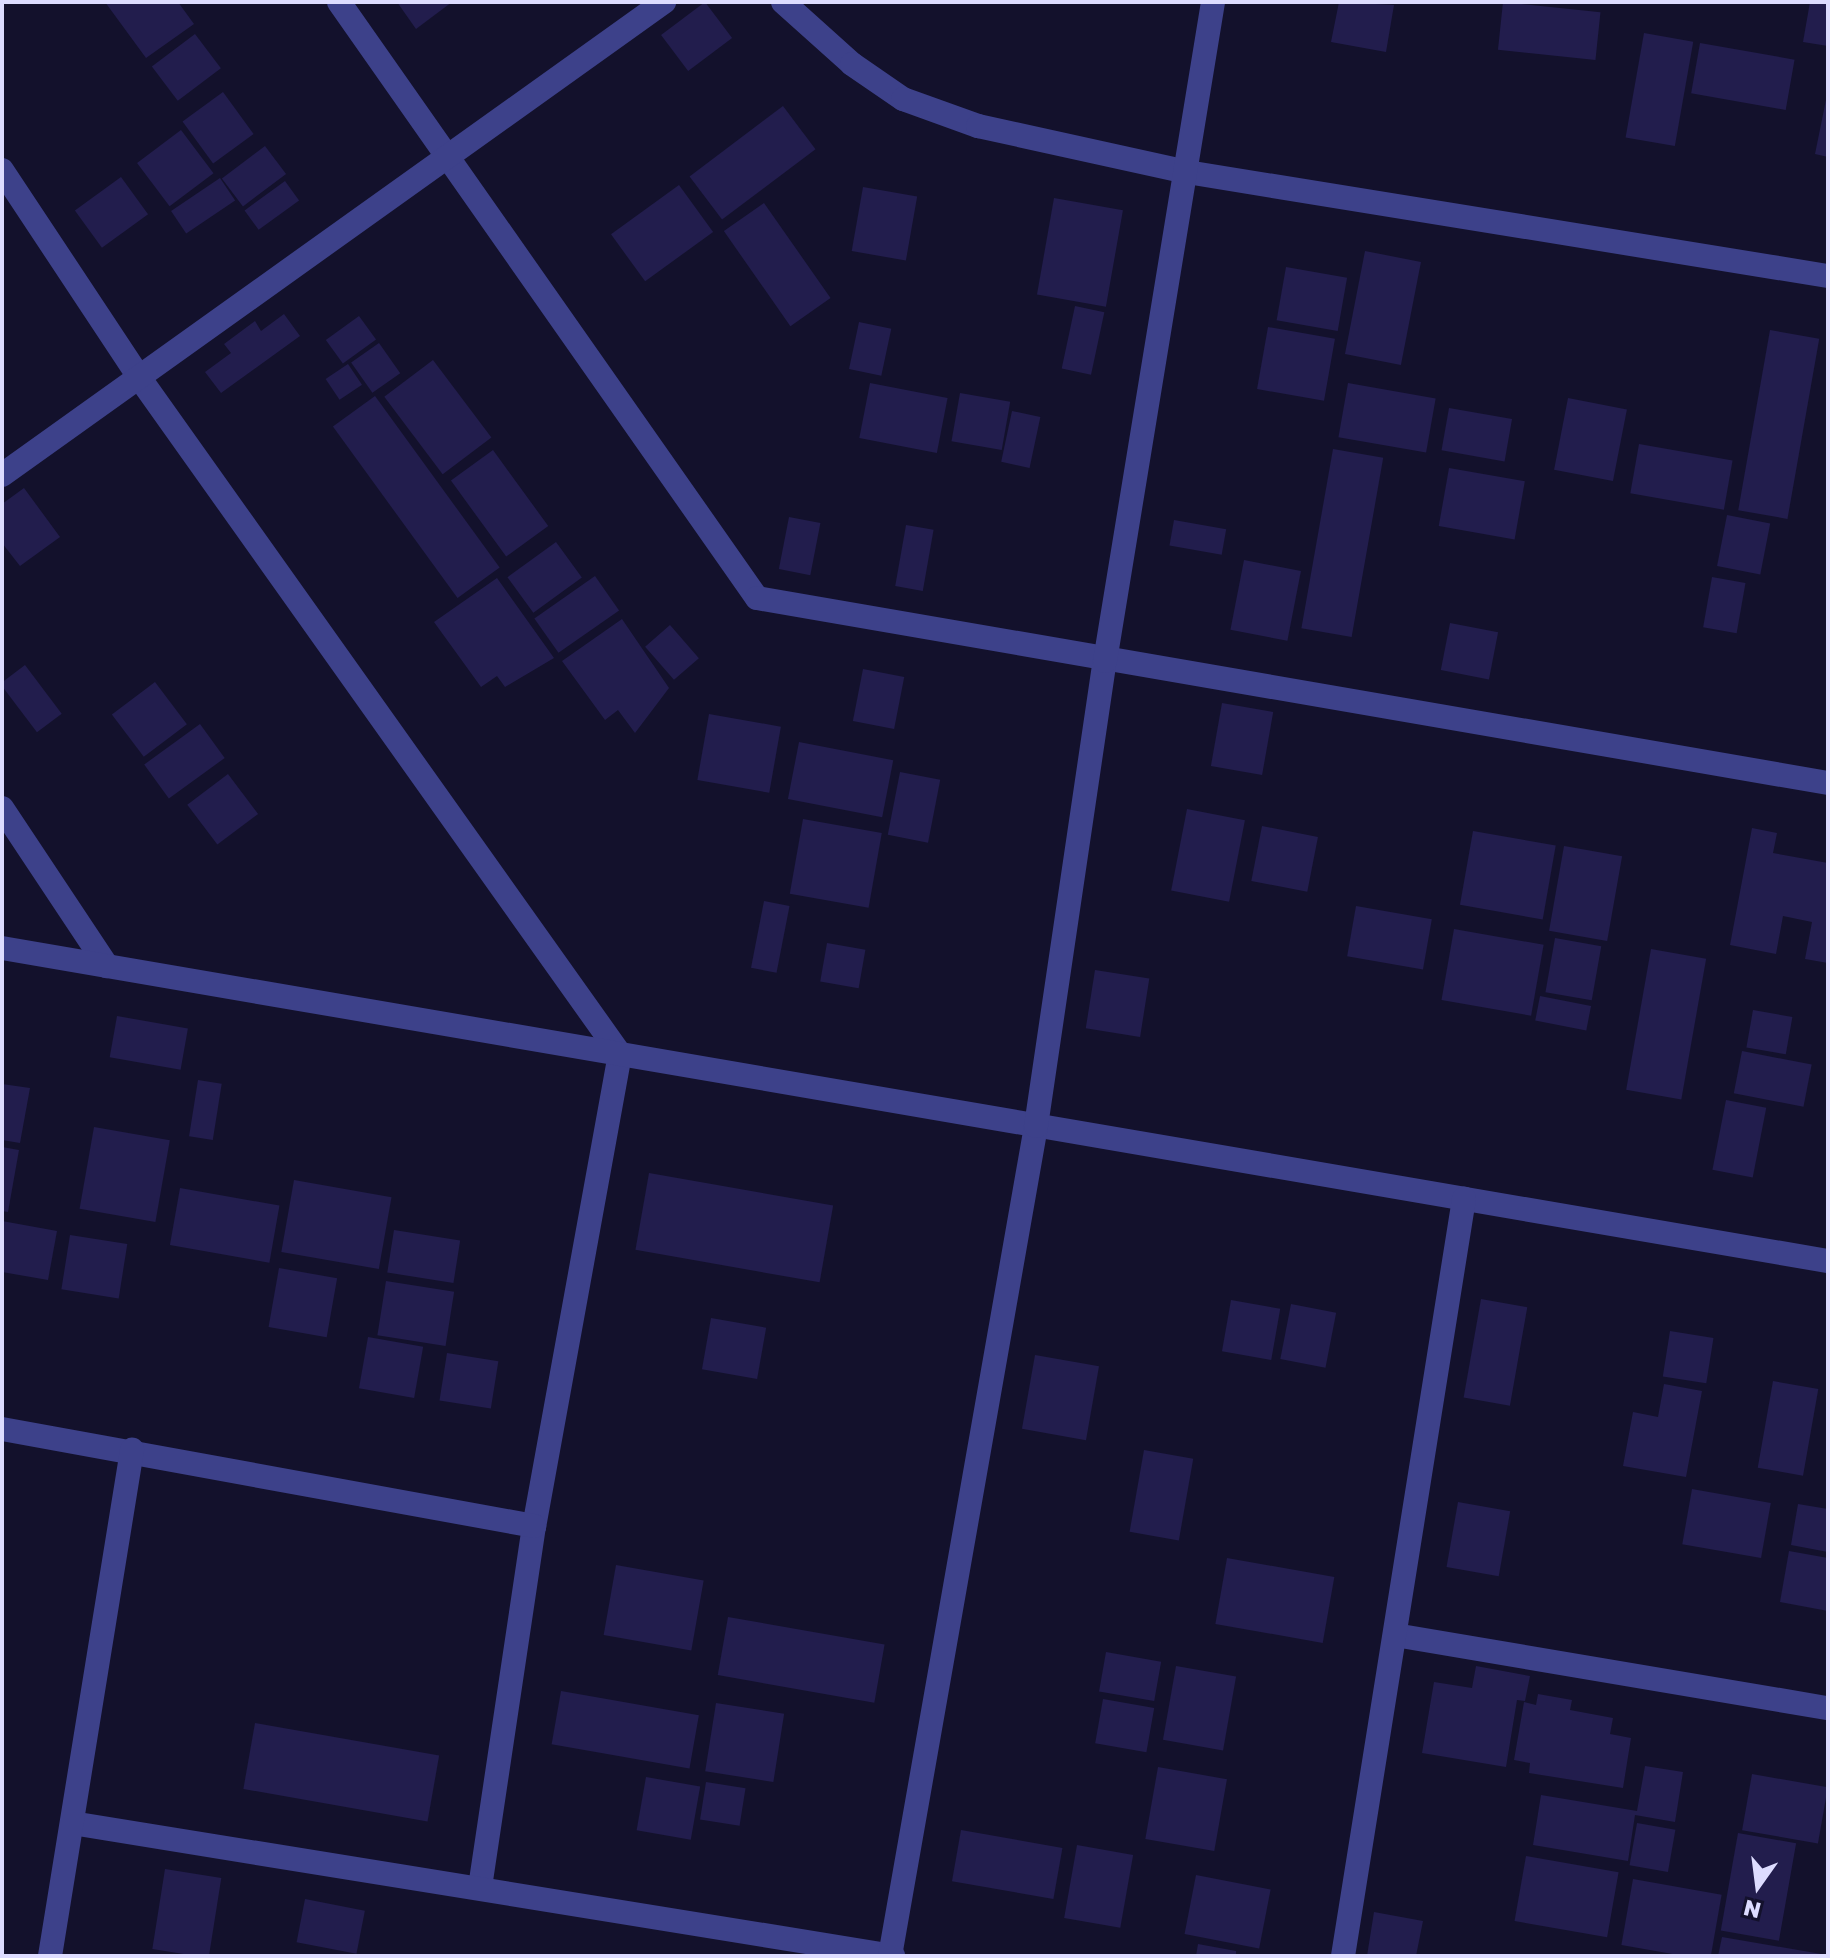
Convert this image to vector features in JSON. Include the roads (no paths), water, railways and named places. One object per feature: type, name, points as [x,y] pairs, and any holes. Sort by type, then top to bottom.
[{"type":"street","points":[[339,2],[449,154],[757,598],[1105,661],[1828,783]]},
{"type":"street","points":[[2,475],[141,380],[449,154],[664,2]]},
{"type":"street","points":[[783,2],[852,64],[903,99],[978,126],[1187,172],[1828,276]]},
{"type":"street","points":[[72,1823],[480,1886],[891,1956],[1036,1126],[1105,661],[1213,2]]},
{"type":"street","points":[[2,170],[141,380],[620,1054],[534,1526],[480,1886]]},
{"type":"street","points":[[2,808],[107,966]]},
{"type":"street","points":[[2,948],[1828,1261]]},
{"type":"street","points":[[1343,1956],[1464,1199]]},
{"type":"street","points":[[2,1429],[132,1450],[534,1526]]},
{"type":"street","points":[[50,1956],[132,1450]]},
{"type":"street","points":[[1395,1635],[1828,1708]]}]
